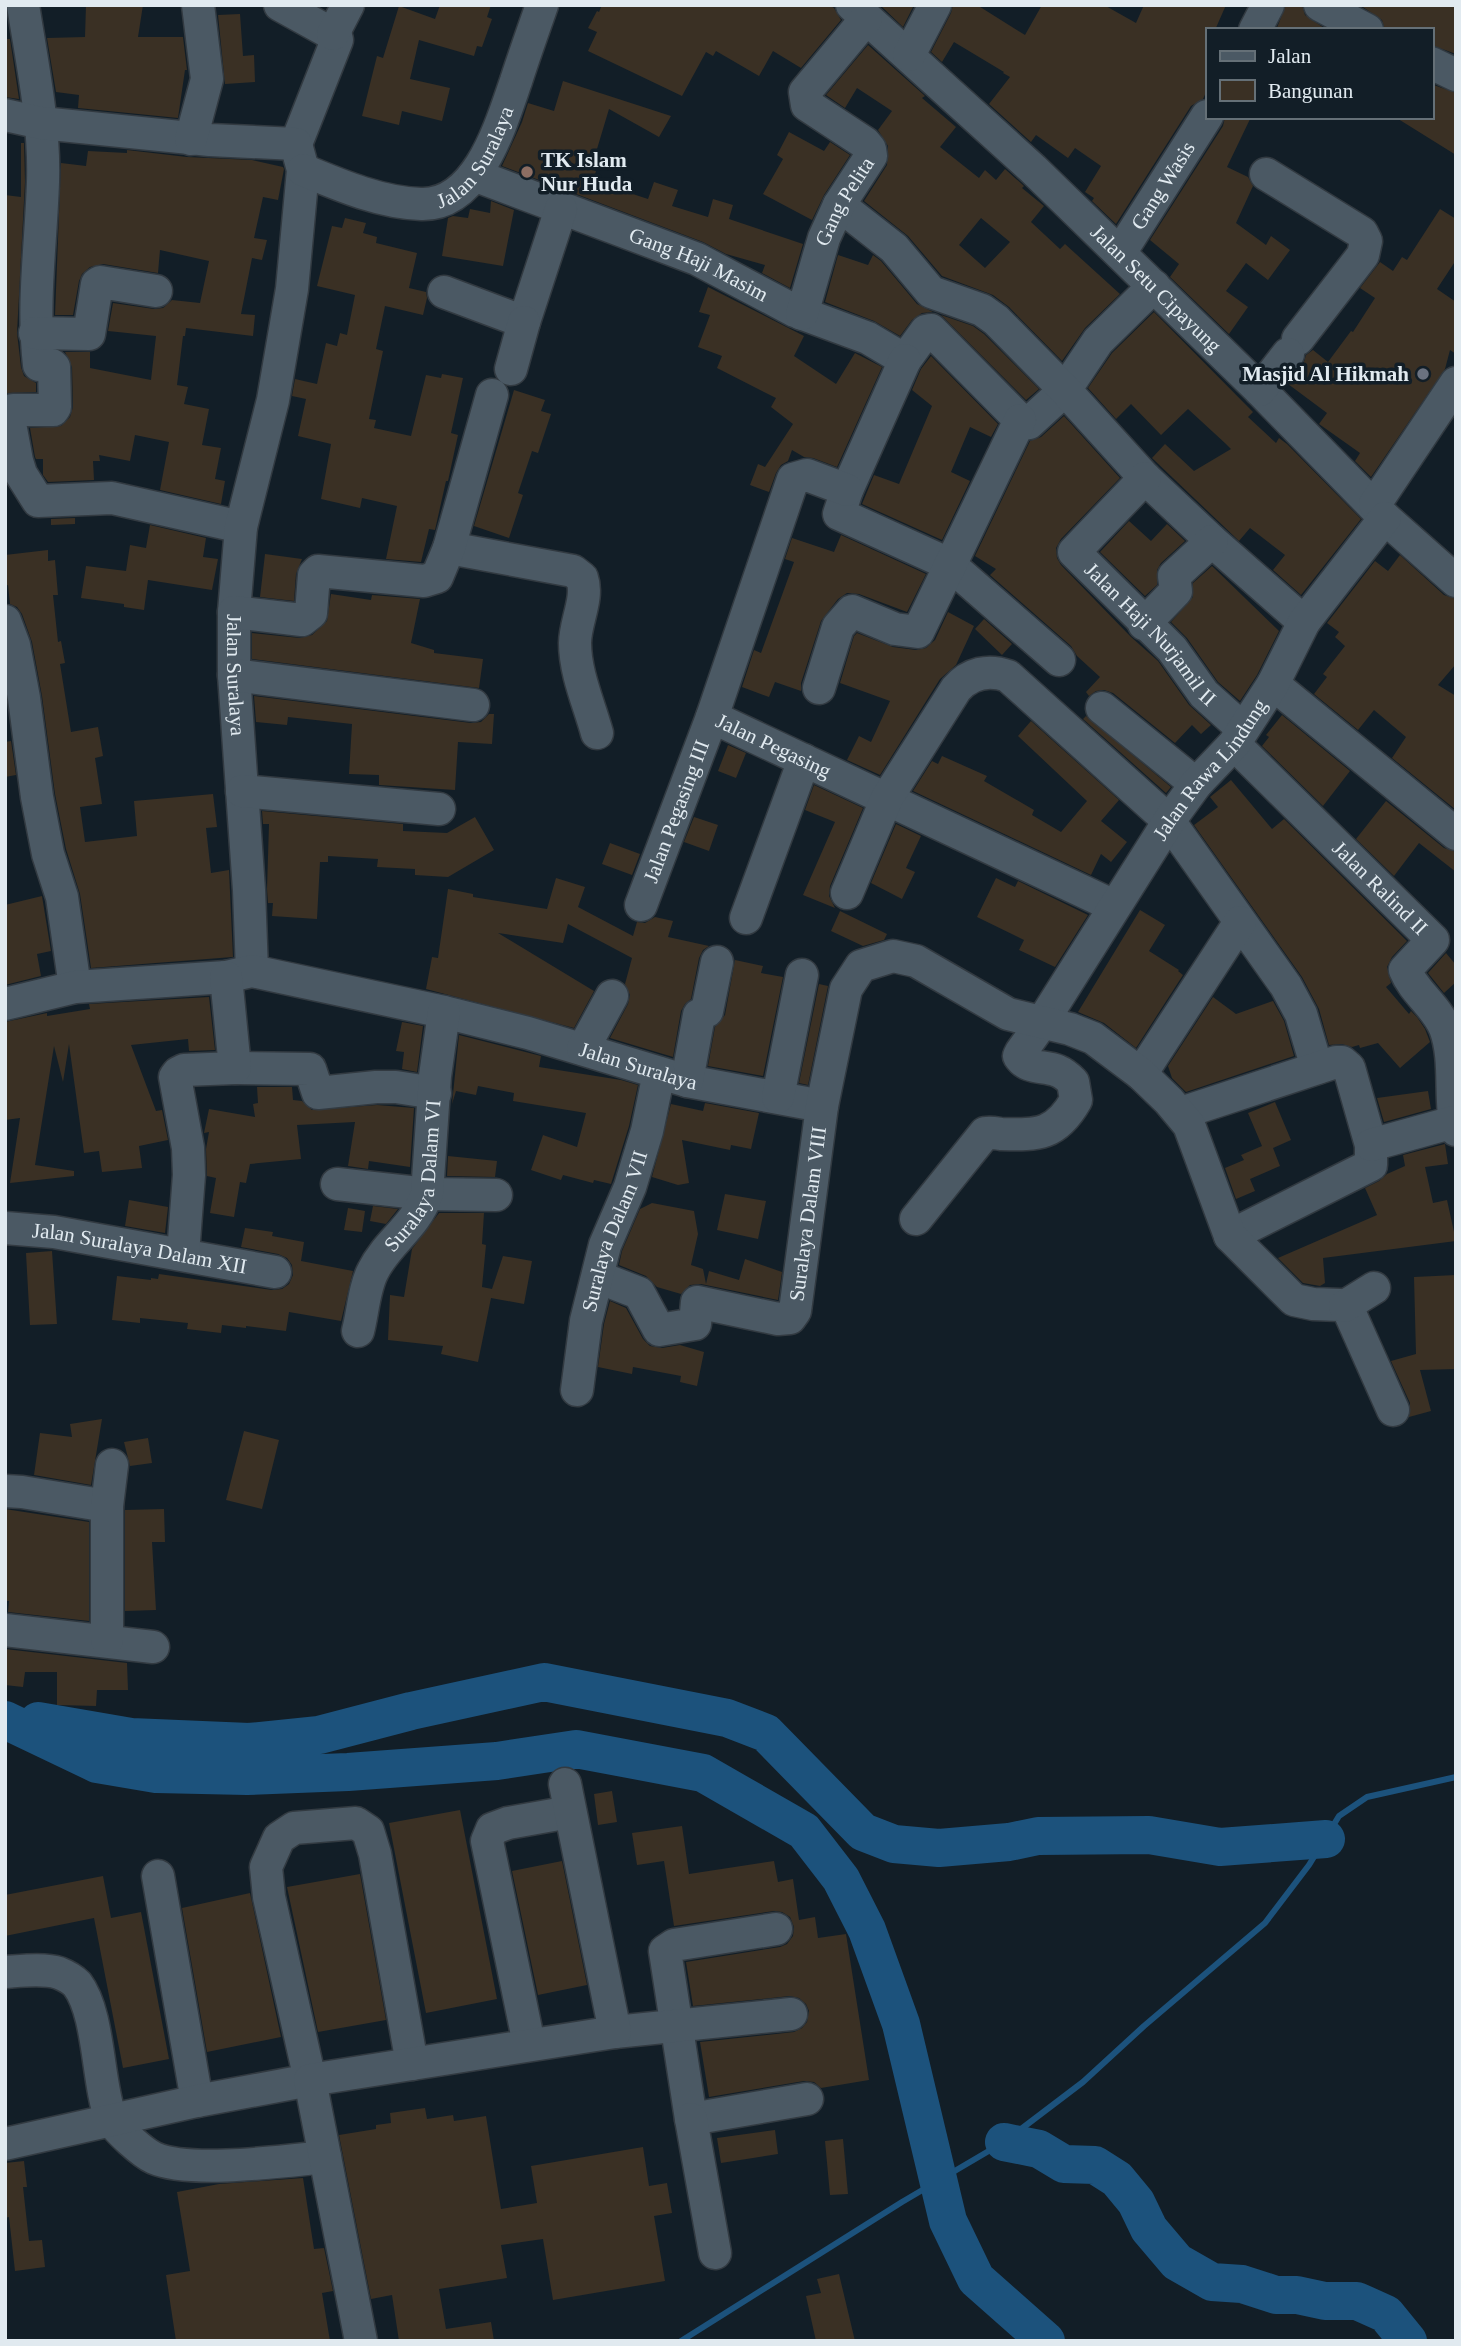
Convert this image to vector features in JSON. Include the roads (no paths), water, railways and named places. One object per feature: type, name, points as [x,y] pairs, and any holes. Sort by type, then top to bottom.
[{"type":"street","points":[[23,5],[41,123],[43,180],[35,333],[39,365],[52,365],[54,368],[55,407],[53,410],[13,410],[8,413],[21,474],[38,500],[112,498],[241,527]]},
{"type":"street","points":[[191,138],[206,79],[198,5]]},
{"type":"street","points":[[5,115],[41,123],[191,138],[300,157],[337,43],[336,36],[280,5]]},
{"type":"street","points":[[333,34],[348,5]]},
{"type":"street","name":"Jalan Suralaya","points":[[300,157],[340,186],[377,196],[422,204],[456,194],[474,175],[491,146],[541,5]]},
{"type":"street","points":[[909,55],[935,5]]},
{"type":"street","points":[[1256,28],[1268,5]]},
{"type":"street","points":[[1320,5],[1363,28]]},
{"type":"street","name":"Jalan Setu Cipayung","points":[[859,12],[981,120],[1154,286],[1380,511],[1456,580]]},
{"type":"street","name":"Gang Pelita","points":[[802,314],[824,238],[839,205],[869,160],[870,149],[807,105],[804,96],[859,12]]},
{"type":"street","points":[[1433,64],[1456,75]]},
{"type":"street","name":"Gang Wasis","points":[[1120,253],[1206,119]]},
{"type":"street","name":"Jalan Suralaya","points":[[300,157],[292,289],[273,400],[241,527],[234,612],[234,676],[249,890],[239,974],[444,1012],[528,1033],[673,1077],[822,1106]]},
{"type":"street","points":[[1259,390],[1363,255],[1366,241],[1362,233],[1266,174]]},
{"type":"street","name":"Gang Haji Masim","points":[[474,175],[697,259],[802,314],[909,355]]},
{"type":"street","points":[[839,205],[894,248],[931,292],[990,315],[1065,390],[1145,478],[1304,622]]},
{"type":"street","points":[[511,369],[561,209]]},
{"type":"street","points":[[35,333],[89,334],[97,284],[100,282],[156,290]]},
{"type":"street","points":[[1059,660],[949,564],[838,514],[909,355],[926,331],[931,330],[1020,421],[1029,423],[1065,390],[1098,341],[1154,286]]},
{"type":"street","points":[[444,292],[524,322]]},
{"type":"street","name":"Jalan Rawa Lindung","points":[[916,1219],[985,1133],[1043,1133],[1054,1128],[1071,1109],[1076,1100],[1073,1082],[1058,1071],[1032,1066],[1019,1056],[1169,821],[1196,784],[1239,736],[1273,684],[1304,622],[1380,511],[1456,383]]},
{"type":"street","points":[[234,612],[302,620],[311,613],[314,575],[318,571],[424,581],[437,577],[449,548],[492,396]]},
{"type":"street","points":[[819,688],[838,627],[852,611],[895,629],[918,632],[1020,421]]},
{"type":"street","name":"Jalan Pegasing","points":[[847,490],[807,475],[793,479],[712,717],[1114,906]]},
{"type":"street","name":"Jalan Haji Nurjamil II","points":[[1145,478],[1074,552],[1172,649],[1204,694],[1239,736]]},
{"type":"street","points":[[1144,624],[1175,592],[1174,576],[1212,541]]},
{"type":"street","points":[[449,548],[573,571],[582,578],[584,590],[578,622],[576,658],[597,733]]},
{"type":"street","points":[[5,621],[14,645],[37,797],[48,854],[62,897],[75,987]]},
{"type":"street","points":[[847,893],[887,798],[956,689],[971,677],[990,672],[1000,673],[1020,684],[1169,821],[1286,986],[1300,1014],[1317,1068]]},
{"type":"street","points":[[234,676],[472,705]]},
{"type":"street","points":[[1273,684],[1456,834]]},
{"type":"street","points":[[1102,708],[1196,784]]},
{"type":"street","name":"Jalan Pegasing III","points":[[641,905],[712,717]]},
{"type":"street","name":"Jalan Ralind II","points":[[1239,736],[1444,942],[1405,970],[1446,1030],[1455,1126]]},
{"type":"street","points":[[746,918],[804,760]]},
{"type":"street","points":[[242,791],[439,809]]},
{"type":"street","points":[[1141,1074],[1240,922]]},
{"type":"street","name":"Suralaya Dalam VIII","points":[[598,1277],[639,1293],[659,1331],[695,1324],[697,1302],[778,1319],[790,1318],[795,1311],[822,1106],[846,989],[861,966],[893,956],[916,961],[1008,1014],[1093,1038],[1141,1074],[1181,1113],[1189,1125],[1230,1236]]},
{"type":"street","name":"Suralaya Dalam VII","points":[[577,1390],[586,1321],[608,1236],[630,1187],[647,1131],[699,1015],[707,1011],[717,962]]},
{"type":"street","points":[[5,1004],[75,987],[239,974],[234,1068]]},
{"type":"street","points":[[778,1097],[802,975]]},
{"type":"street","points":[[583,1049],[612,996]]},
{"type":"street","name":"Suralaya Dalam VI","points":[[358,1331],[372,1273],[386,1251],[406,1231],[423,1207],[427,1194],[444,1012]]},
{"type":"street","points":[[1181,1113],[1336,1062],[1342,1062],[1349,1068],[1371,1145],[1370,1167],[1230,1236],[1293,1300],[1345,1306],[1374,1288]]},
{"type":"street","points":[[183,1254],[189,1175],[175,1077],[178,1073],[184,1070],[234,1068],[310,1069],[317,1091],[322,1094],[376,1087],[435,1093]]},
{"type":"street","points":[[1371,1145],[1455,1126]]},
{"type":"street","points":[[337,1184],[427,1194],[496,1195]]},
{"type":"street","name":"Jalan Suralaya Dalam XII","points":[[5,1228],[54,1232],[275,1272]]},
{"type":"street","points":[[1345,1306],[1393,1410]]},
{"type":"street","points":[[107,1640],[107,1506],[112,1465]]},
{"type":"street","points":[[5,1491],[107,1506]]},
{"type":"street","points":[[5,1630],[153,1647]]},
{"type":"street","points":[[529,2044],[487,1841],[492,1829],[568,1798],[615,2032]]},
{"type":"street","points":[[361,2341],[310,2080],[269,1897],[266,1867],[279,1838],[294,1828],[356,1823],[368,1831],[375,1854],[412,2064]]},
{"type":"street","points":[[158,1875],[197,2101]]},
{"type":"street","points":[[715,2253],[665,1951],[669,1947],[776,1929]]},
{"type":"street","points":[[5,1972],[57,1972],[76,1983],[87,2004],[112,2121],[136,2145],[155,2158],[206,2165],[325,2157]]},
{"type":"street","points":[[5,2144],[197,2101],[310,2080],[615,2032],[790,2014]]},
{"type":"street","points":[[691,2119],[807,2099]]},
{"type":"waterway","points":[[38,1721],[131,1737],[249,1742],[319,1735],[411,1711],[544,1682],[727,1718],[766,1733],[863,1832],[894,1844],[939,1848],[1009,1842],[1038,1836],[1149,1835],[1220,1847],[1326,1839]]},
{"type":"waterway","points":[[5,1720],[97,1764],[156,1774],[247,1776],[348,1772],[497,1761],[576,1749],[703,1773],[804,1831],[841,1879],[867,1930],[901,2024],[948,2221],[976,2279],[1046,2341]]},
{"type":"waterway","points":[[681,2341],[902,2202],[1004,2142],[1083,2082],[1265,1923],[1309,1865],[1339,1816],[1367,1797],[1456,1777]]},
{"type":"waterway","points":[[1004,2142],[1039,2149],[1064,2164],[1095,2165],[1117,2179],[1136,2202],[1149,2229],[1177,2262],[1212,2282],[1242,2284],[1276,2295],[1297,2295],[1325,2301],[1357,2301],[1386,2314],[1408,2341]]},
{"type":"place","name":"TK Islam Nur Huda","points":[[527,172]]},
{"type":"place","name":"Masjid Al Hikmah","points":[[1423,374]]}]
